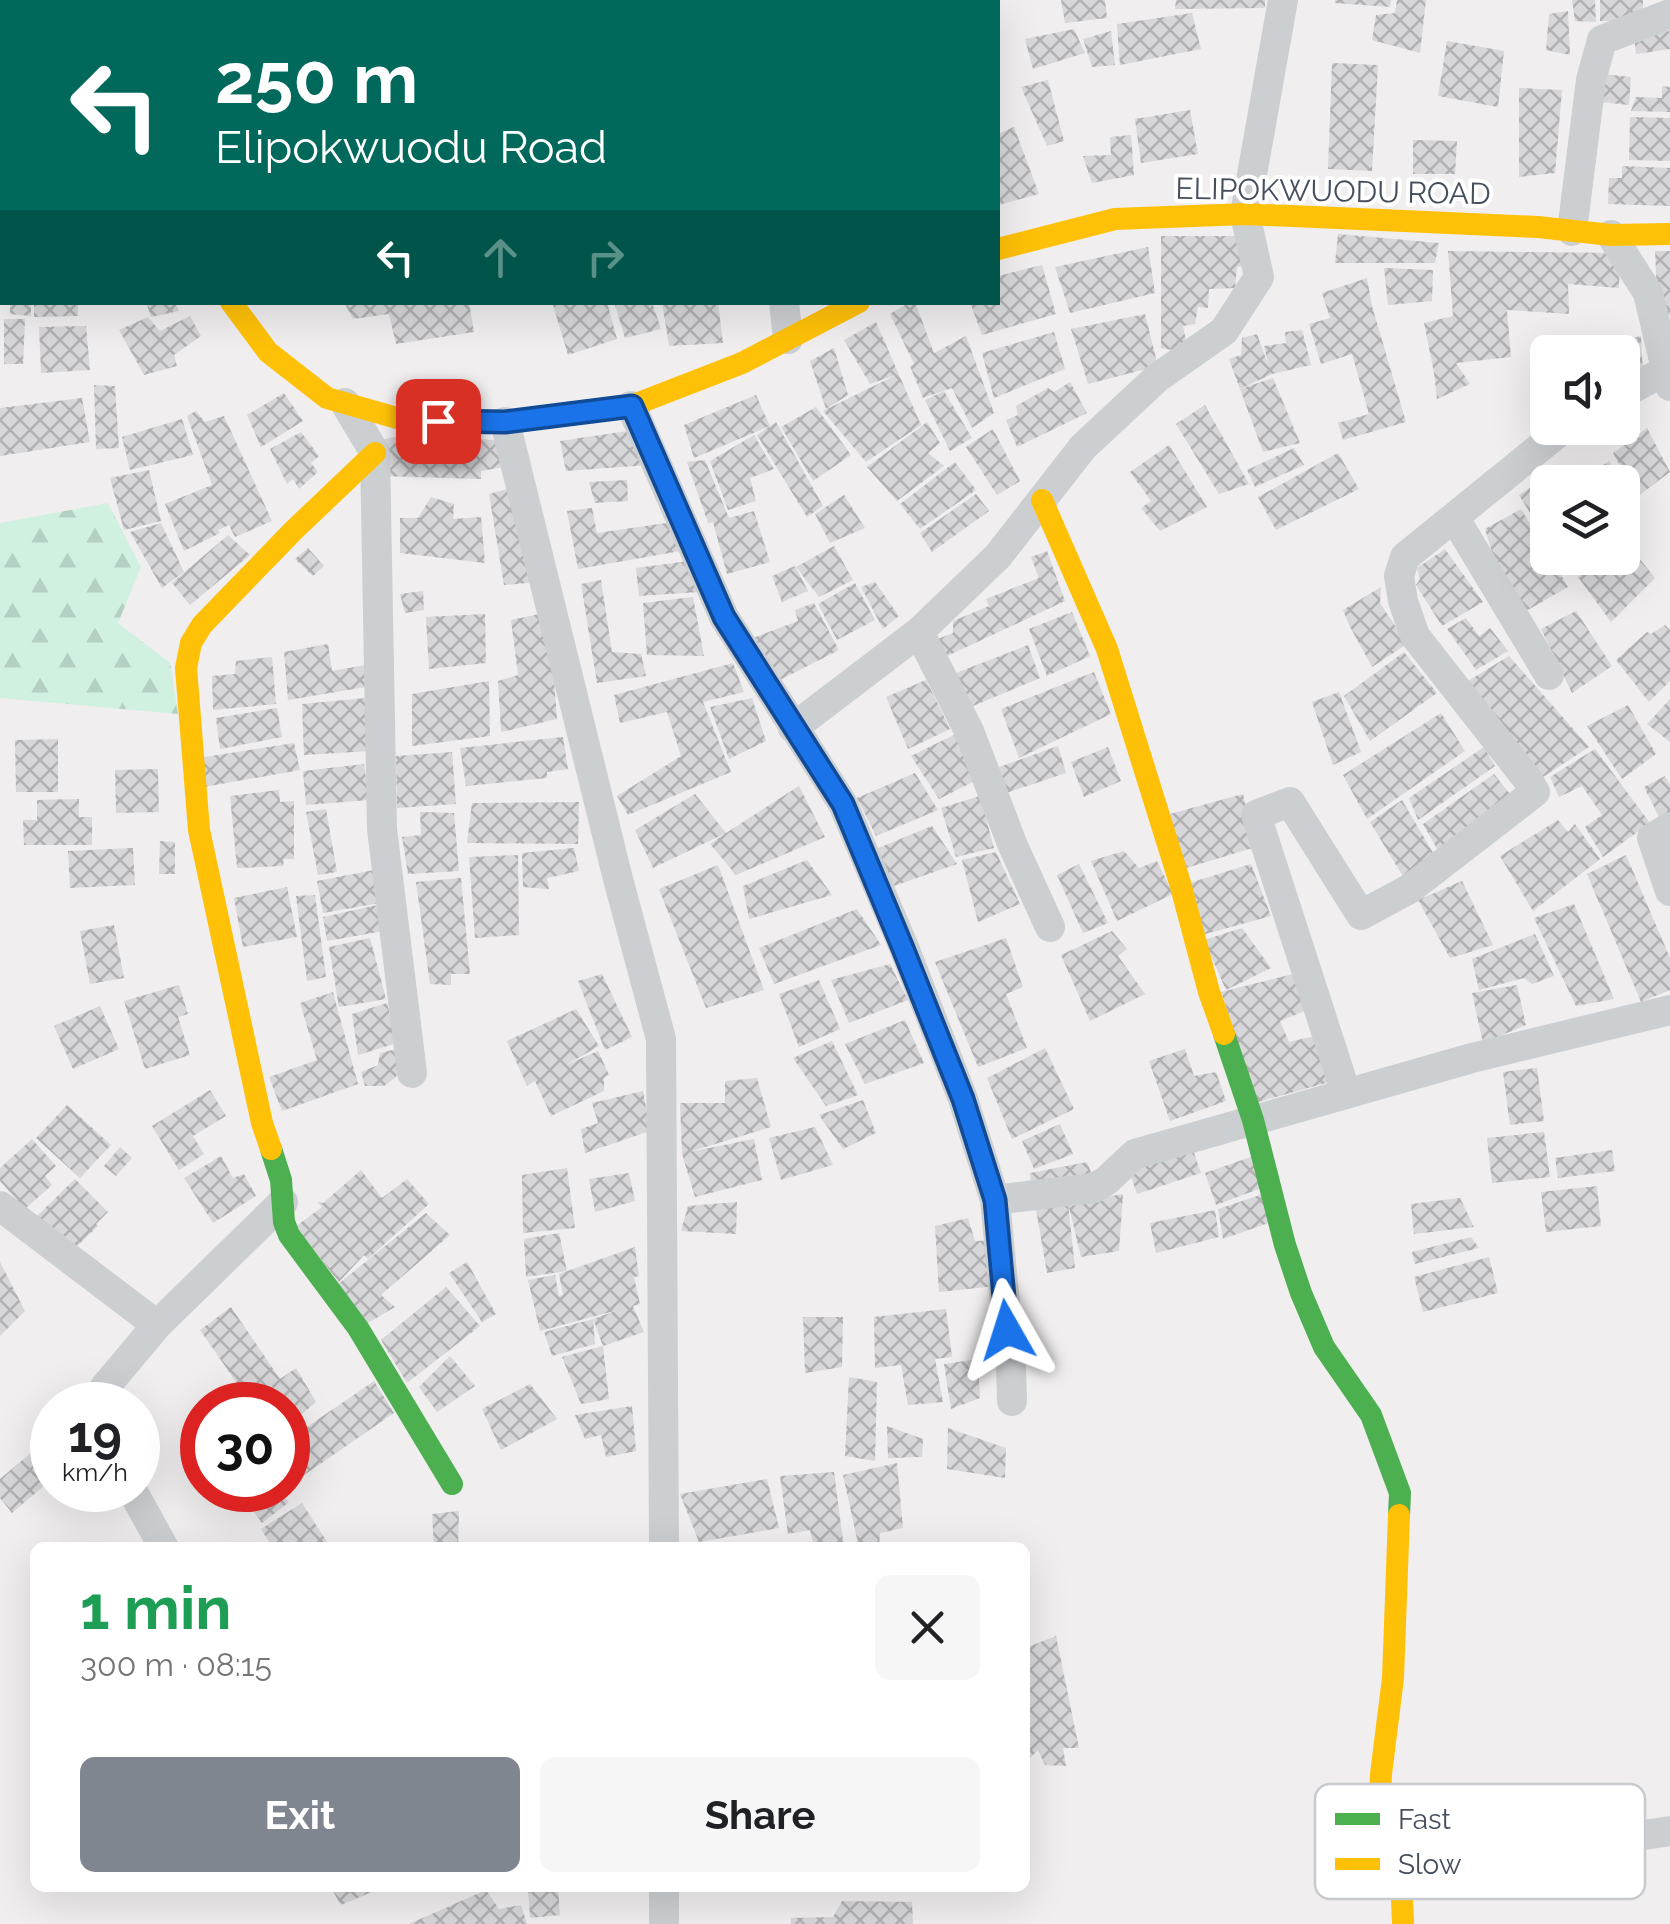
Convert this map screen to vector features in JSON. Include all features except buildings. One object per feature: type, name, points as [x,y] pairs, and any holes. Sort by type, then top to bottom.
[{"type":"street","points":[[792,728],[919,632],[998,556],[1083,447],[1156,378],[1224,331],[1259,277],[1245,214],[1282,0]]},
{"type":"street","points":[[1572,231],[1591,80],[1602,40],[1670,14]]},
{"type":"street","name":"ELIPOKWUODU ROAD","points":[[1000,248],[1115,219],[1245,214],[1611,235],[1670,234]]},
{"type":"street","points":[[1611,235],[1648,293],[1668,378],[1640,388]]},
{"type":"street","points":[[233,305],[268,352],[327,398],[404,420],[505,422],[632,406],[742,362],[852,305]]},
{"type":"street","points":[[784,305],[788,339]]},
{"type":"street","points":[[345,403],[375,453],[382,829],[412,1074]]},
{"type":"street","points":[[632,406],[724,617],[843,804],[963,1099],[995,1200],[1012,1401]]},
{"type":"street","points":[[505,422],[661,1039],[664,1542]]},
{"type":"street","points":[[1346,1093],[1256,815],[1290,802],[1362,914],[1411,888],[1536,792],[1414,636],[1399,576],[1405,557],[1543,445]]},
{"type":"street","points":[[375,453],[202,625],[191,642],[186,668],[199,830],[262,1123],[281,1180],[284,1222],[289,1235],[358,1328],[452,1484]]},
{"type":"street","points":[[1042,500],[1107,649],[1180,883],[1209,992],[1253,1120],[1285,1245],[1302,1293],[1324,1348],[1370,1415],[1400,1493],[1393,1678],[1380,1784]]},
{"type":"street","points":[[1454,517],[1549,674]]},
{"type":"street","points":[[919,632],[969,731],[1012,846],[1050,928]]},
{"type":"street","points":[[1670,827],[1652,838],[1670,891]]},
{"type":"street","points":[[995,1200],[1094,1188],[1135,1154],[1472,1058],[1670,1013]]},
{"type":"street","points":[[110,1382],[158,1324],[282,1202]]},
{"type":"street","points":[[0,1206],[158,1324]]},
{"type":"street","points":[[144,1512],[161,1542]]},
{"type":"street","points":[[1645,1835],[1670,1831]]},
{"type":"street","points":[[664,1892],[664,1924]]},
{"type":"street","points":[[1403,1899],[1404,1924]]},
{"type":"green space","points":[[108,503],[141,567],[118,623],[170,663],[178,714],[0,698],[0,523]]},
{"type":"traffic: fast","points":[[1224,1034],[1253,1120],[1301,1293],[1324,1347],[1371,1415],[1400,1493],[1399,1515]]},
{"type":"traffic: fast","points":[[271,1149],[281,1180],[284,1222],[289,1235],[358,1328],[452,1484]]},
{"type":"traffic: slow","points":[[1000,248],[1115,219],[1245,214],[1538,227],[1611,235],[1670,234]]},
{"type":"traffic: slow","points":[[233,305],[268,352],[327,398],[404,420],[505,422],[631,406],[742,363],[853,305]]},
{"type":"traffic: slow","points":[[271,1149],[262,1123],[199,830],[186,668],[191,643],[202,625],[375,453]]},
{"type":"traffic: slow","points":[[1042,500],[1107,649],[1224,1034]]},
{"type":"traffic: slow","points":[[1381,1784],[1393,1678],[1399,1515]]},
{"type":"traffic: slow","points":[[1402,1899],[1403,1924]]},
{"type":"route","points":[[438,421],[505,422],[632,406],[724,617],[843,804],[902,946],[963,1099],[995,1200],[1007,1330]]}]
